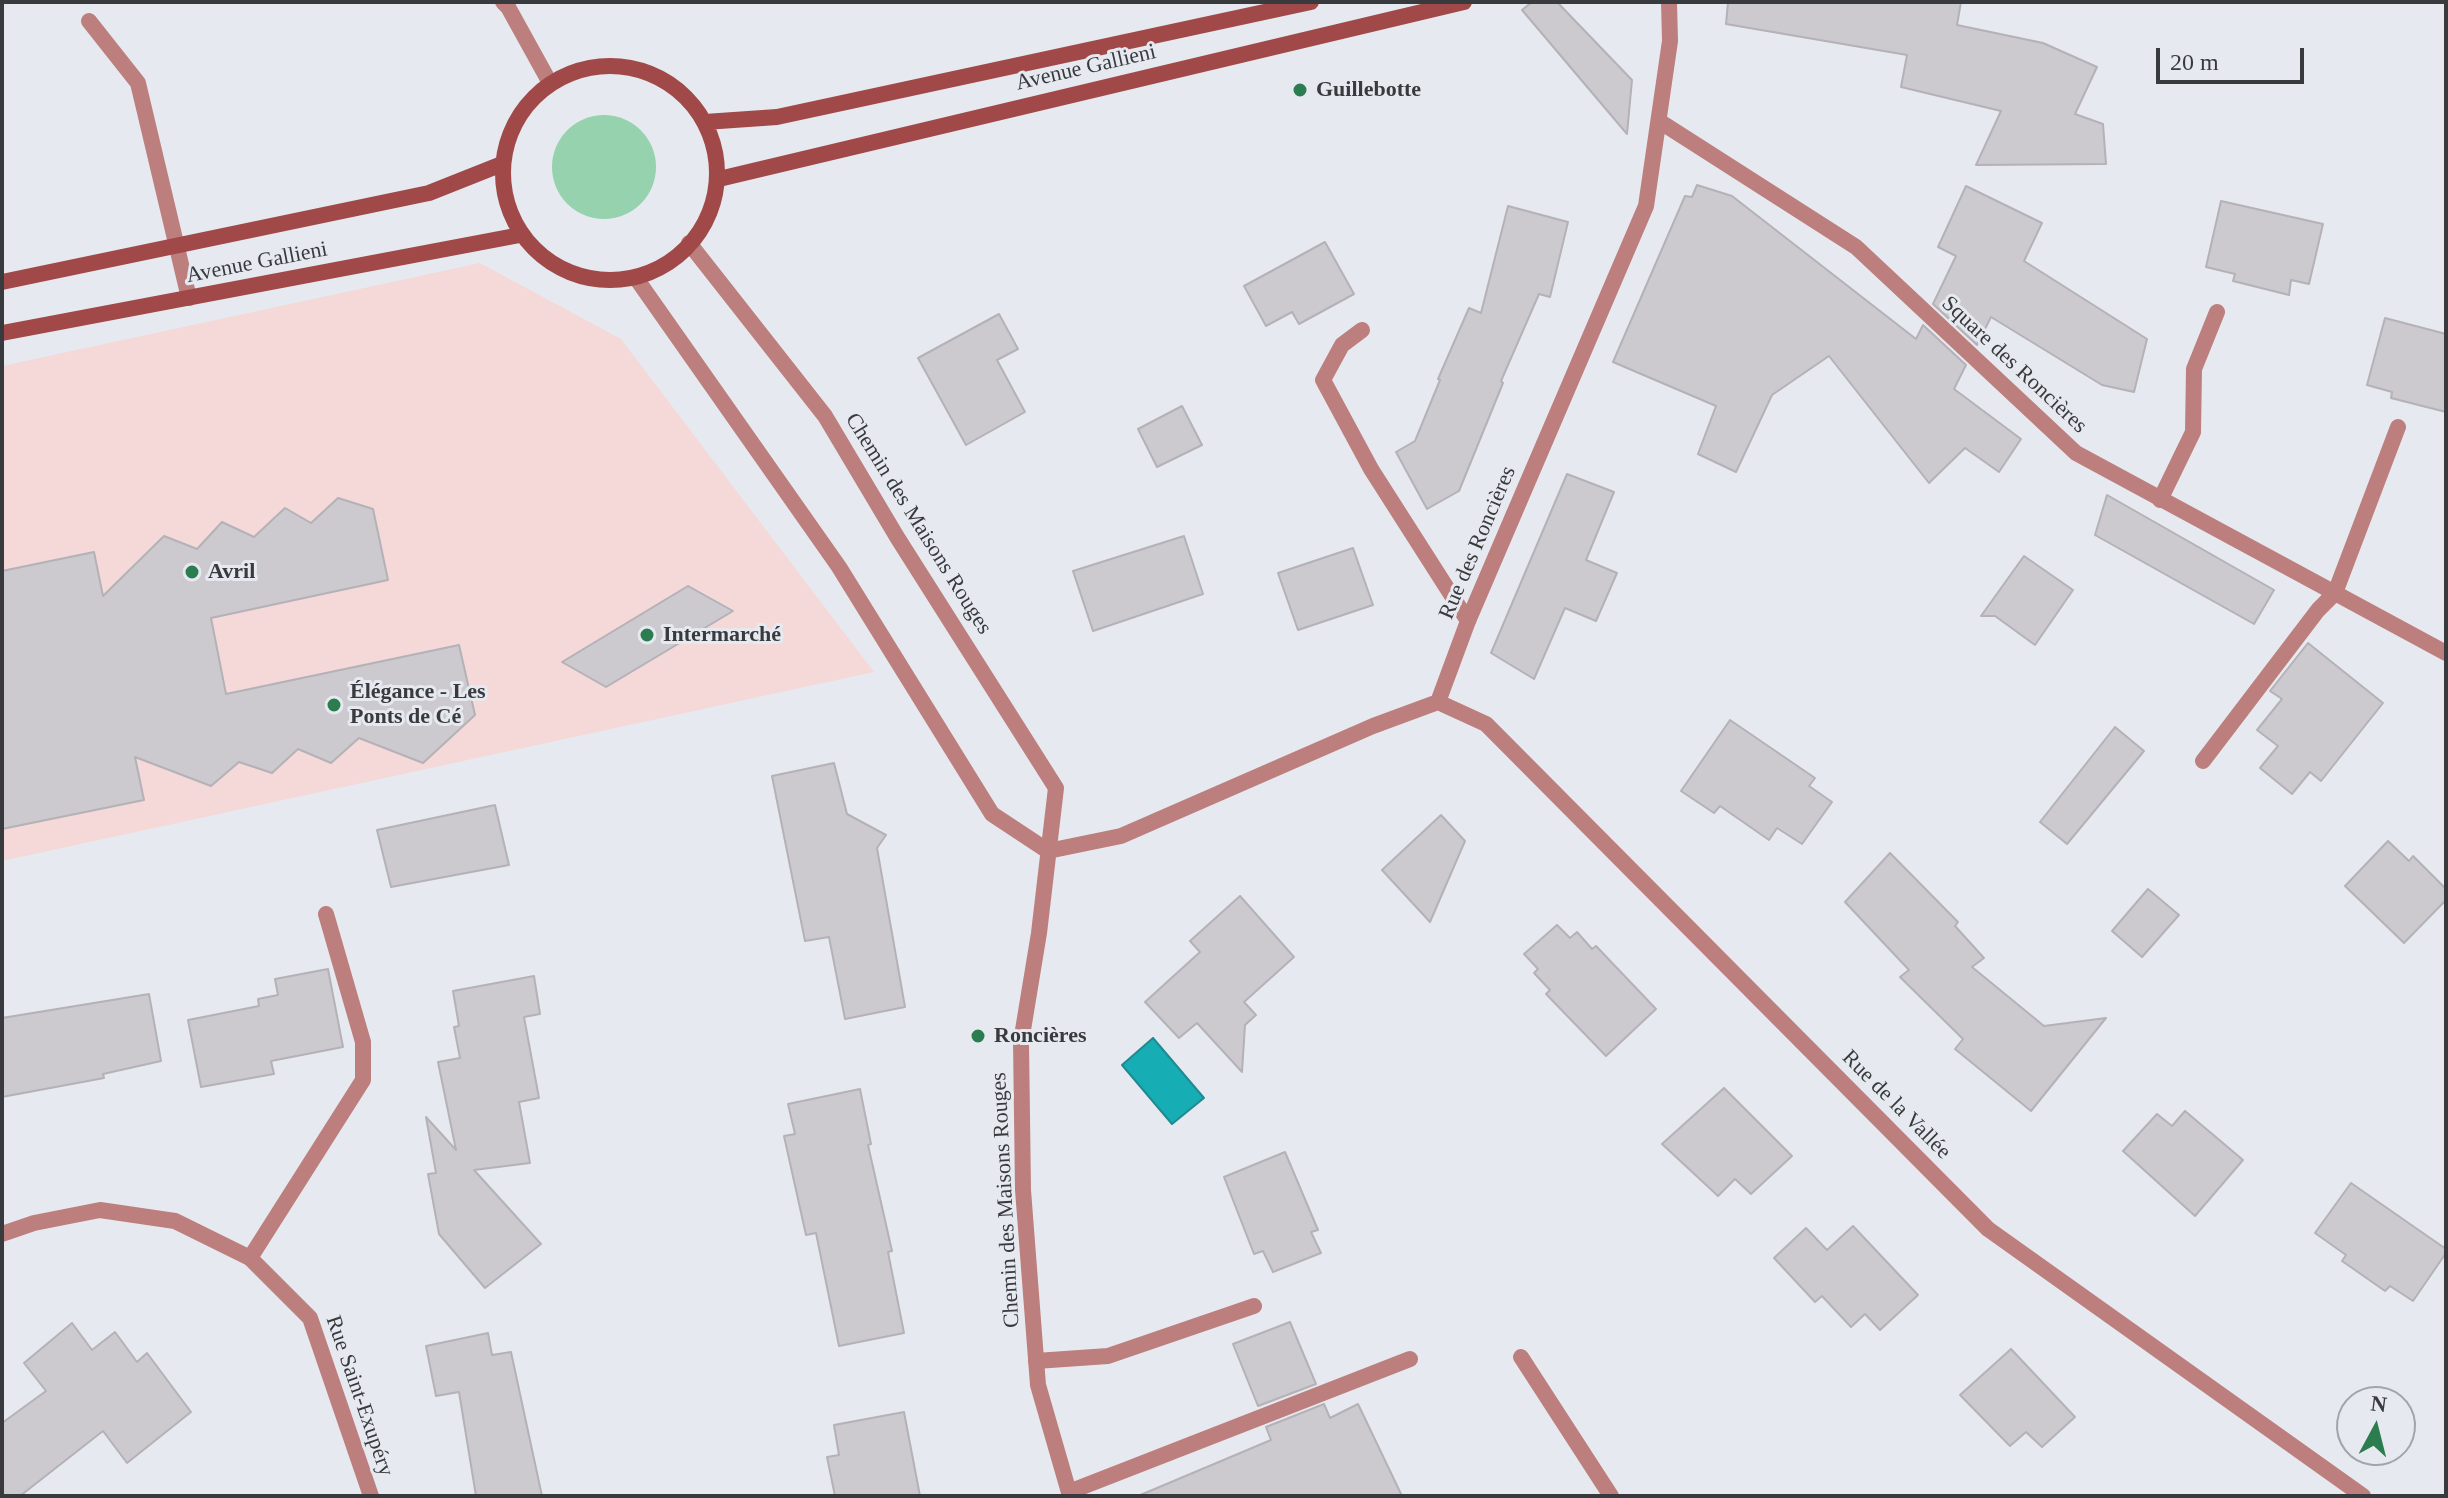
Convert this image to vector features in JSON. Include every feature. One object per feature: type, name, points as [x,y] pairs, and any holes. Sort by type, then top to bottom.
[{"type":"main road","name":"Avenue Gallieni","points":[[705,122],[777,117],[1311,2]]},
{"type":"main road","name":"Avenue Gallieni","points":[[719,179],[1464,2]]},
{"type":"main road","points":[[618,65],[653,74],[683,93],[705,122],[719,179],[717,195],[702,231],[665,265],[636,278],[602,281],[567,273],[537,255],[520,235],[502,164],[509,132],[526,104],[550,83],[582,68],[618,65]]},
{"type":"main road","name":"Avenue Gallieni","points":[[2,282],[429,193],[502,164]]},
{"type":"main road","name":"Avenue Gallieni","points":[[2,333],[520,235]]},
{"type":"street","points":[[503,2],[550,83]]},
{"type":"street","name":"Rue des Roncières","points":[[1438,702],[1468,621],[1646,206],[1670,41],[1669,2]]},
{"type":"street","points":[[89,21],[138,83],[189,298]]},
{"type":"street","name":"Square des Roncières","points":[[1659,121],[1856,247],[2076,453],[2446,653]]},
{"type":"street","name":"Chemin des Maisons Rouges","points":[[689,243],[825,416],[897,537],[1056,788],[1039,933],[1021,1042],[1023,1190],[1038,1385],[1069,1494]]},
{"type":"street","points":[[636,278],[857,594],[992,814],[1048,851],[1121,836],[1373,726],[1438,702]]},
{"type":"street","points":[[2160,500],[2193,432],[2194,369],[2217,312]]},
{"type":"street","points":[[1362,330],[1342,345],[1323,380],[1371,469],[1468,621]]},
{"type":"street","points":[[2203,761],[2318,610],[2335,593],[2398,427]]},
{"type":"street","name":"Rue de la Vallée","points":[[1438,702],[1486,724],[1988,1229],[2363,1496]]},
{"type":"street","points":[[250,1258],[363,1080],[363,1042],[326,914]]},
{"type":"street","name":"Rue Saint-Exupéry","points":[[2,1234],[34,1223],[100,1210],[175,1221],[250,1258],[310,1318],[371,1496]]},
{"type":"street","points":[[1036,1361],[1108,1356],[1254,1306]]},
{"type":"street","points":[[1521,1357],[1611,1496]]},
{"type":"street","points":[[1069,1494],[1410,1359]]},
{"type":"shaded area","points":[[480,263],[621,339],[874,672],[2,861],[2,366]]},
{"type":"green space","points":[[604,115],[624,119],[641,130],[652,147],[656,167],[652,187],[641,204],[624,215],[604,219],[584,215],[567,204],[556,187],[552,167],[556,147],[567,130],[584,119]]},
{"type":"water","points":[[1153,1038],[1204,1098],[1172,1124],[1122,1065]]},
{"type":"building","points":[[1532,2],[1557,2],[1632,80],[1627,134],[1522,10]]},
{"type":"building","points":[[1728,2],[1961,2],[1957,25],[2043,43],[2097,67],[2075,114],[2103,124],[2106,164],[1976,165],[2001,111],[1901,87],[1907,55],[1726,24]]},
{"type":"building","points":[[1697,185],[1732,196],[1916,339],[1923,325],[1966,365],[1954,389],[2021,439],[1999,472],[1965,448],[1929,483],[1829,356],[1772,395],[1736,472],[1698,454],[1716,406],[1613,362],[1685,196],[1692,197]]},
{"type":"building","points":[[1966,186],[2042,223],[2024,261],[2147,339],[2134,392],[2102,385],[1991,317],[1977,345],[1933,304],[1956,256],[1938,247]]},
{"type":"building","points":[[2221,201],[2323,224],[2309,284],[2291,280],[2289,295],[2233,281],[2235,274],[2206,267]]},
{"type":"building","points":[[1508,206],[1568,222],[1550,297],[1539,294],[1501,381],[1503,383],[1459,491],[1427,509],[1396,452],[1415,441],[1469,308],[1481,313]]},
{"type":"building","points":[[1325,242],[1354,294],[1299,324],[1292,312],[1266,326],[1244,286]]},
{"type":"building","points":[[999,314],[1018,349],[997,360],[1025,412],[966,445],[918,358]]},
{"type":"building","points":[[2385,318],[2446,334],[2446,412],[2391,398],[2392,392],[2367,385]]},
{"type":"building","points":[[1182,406],[1202,445],[1157,467],[1138,429]]},
{"type":"building","points":[[1567,474],[1614,492],[1586,560],[1617,573],[1596,621],[1565,608],[1534,679],[1491,653]]},
{"type":"building","points":[[2107,495],[2274,590],[2254,624],[2095,535]]},
{"type":"building","points":[[338,498],[373,509],[388,580],[211,618],[226,694],[459,645],[475,715],[423,763],[359,738],[331,763],[298,749],[272,773],[239,762],[211,786],[135,757],[144,800],[2,829],[2,571],[94,552],[103,596],[164,536],[197,549],[222,522],[254,537],[285,508],[311,523]]},
{"type":"building","points":[[1184,536],[1203,594],[1093,631],[1073,571]]},
{"type":"building","points":[[1353,548],[1373,605],[1298,630],[1278,573]]},
{"type":"building","points":[[2024,556],[2073,590],[2035,645],[1995,616],[1981,616]]},
{"type":"building","points":[[688,586],[733,611],[606,687],[562,662]]},
{"type":"building","points":[[2308,643],[2383,703],[2321,781],[2310,772],[2292,794],[2260,768],[2278,746],[2257,730],[2282,699],[2270,691]]},
{"type":"building","points":[[1730,720],[1815,778],[1809,786],[1832,802],[1802,844],[1777,828],[1769,840],[1720,806],[1714,813],[1681,791]]},
{"type":"building","points":[[2115,727],[2144,751],[2067,844],[2040,822]]},
{"type":"building","points":[[834,763],[847,814],[886,835],[877,848],[905,1007],[845,1019],[829,937],[805,941],[772,776]]},
{"type":"building","points":[[495,805],[509,865],[391,887],[377,830]]},
{"type":"building","points":[[1441,815],[1465,841],[1430,922],[1382,870]]},
{"type":"building","points":[[2388,841],[2409,861],[2413,856],[2446,889],[2446,900],[2404,943],[2345,886]]},
{"type":"building","points":[[1890,853],[1958,922],[1955,926],[1984,958],[1972,967],[2044,1026],[2106,1018],[2031,1111],[1955,1049],[1963,1039],[1900,977],[1909,970],[1845,902]]},
{"type":"building","points":[[2148,889],[2179,915],[2142,957],[2112,931]]},
{"type":"building","points":[[1240,896],[1294,957],[1244,1002],[1256,1015],[1245,1025],[1242,1072],[1197,1023],[1179,1038],[1145,1002],[1200,952],[1190,941]]},
{"type":"building","points":[[1557,925],[1570,938],[1577,932],[1592,949],[1596,946],[1656,1009],[1606,1056],[1546,994],[1550,990],[1534,973],[1538,969],[1524,954]]},
{"type":"building","points":[[328,969],[343,1047],[271,1061],[274,1074],[201,1087],[188,1020],[259,1006],[258,999],[278,995],[275,979]]},
{"type":"building","points":[[534,976],[540,1014],[524,1017],[539,1098],[519,1102],[530,1163],[474,1170],[541,1244],[485,1288],[439,1234],[428,1174],[436,1173],[426,1117],[456,1150],[438,1062],[460,1058],[454,1027],[459,1026],[453,991]]},
{"type":"building","points":[[149,994],[161,1061],[103,1074],[104,1078],[2,1097],[2,1018]]},
{"type":"building","points":[[1724,1088],[1792,1156],[1751,1194],[1735,1179],[1718,1196],[1662,1144]]},
{"type":"building","points":[[860,1089],[871,1144],[868,1145],[892,1251],[888,1252],[904,1333],[839,1346],[816,1233],[806,1235],[784,1136],[795,1134],[788,1104]]},
{"type":"building","points":[[2185,1111],[2243,1160],[2195,1216],[2123,1151],[2157,1114],[2172,1126]]},
{"type":"building","points":[[1285,1152],[1318,1230],[1311,1232],[1321,1253],[1273,1272],[1263,1251],[1254,1254],[1224,1177]]},
{"type":"building","points":[[2351,1183],[2446,1249],[2413,1301],[2390,1286],[2385,1291],[2342,1261],[2346,1255],[2315,1233]]},
{"type":"building","points":[[1853,1226],[1918,1295],[1880,1330],[1865,1314],[1851,1327],[1822,1296],[1815,1302],[1774,1258],[1806,1228],[1827,1250]]},
{"type":"building","points":[[1290,1322],[1316,1384],[1258,1406],[1233,1344]]},
{"type":"building","points":[[72,1323],[92,1350],[115,1332],[137,1362],[147,1353],[191,1412],[127,1463],[103,1431],[20,1496],[2,1496],[2,1423],[46,1391],[24,1363]]},
{"type":"building","points":[[488,1333],[492,1355],[511,1352],[542,1496],[476,1496],[459,1392],[436,1396],[426,1346]]},
{"type":"building","points":[[2011,1349],[2075,1417],[2042,1447],[2026,1432],[2010,1446],[1960,1395]]},
{"type":"building","points":[[1324,1404],[1330,1418],[1358,1404],[1402,1496],[1138,1496],[1271,1440],[1266,1427]]},
{"type":"building","points":[[904,1412],[920,1496],[835,1496],[827,1457],[839,1455],[834,1425]]},
{"type":"place","name":"Guillebotte","points":[[1300,90]]},
{"type":"place","name":"Avril","points":[[192,572]]},
{"type":"place","name":"Intermarché","points":[[647,635]]},
{"type":"place","name":"Élégance - Les Ponts de Cé","points":[[334,705]]},
{"type":"place","name":"Roncières","points":[[978,1036]]}]
